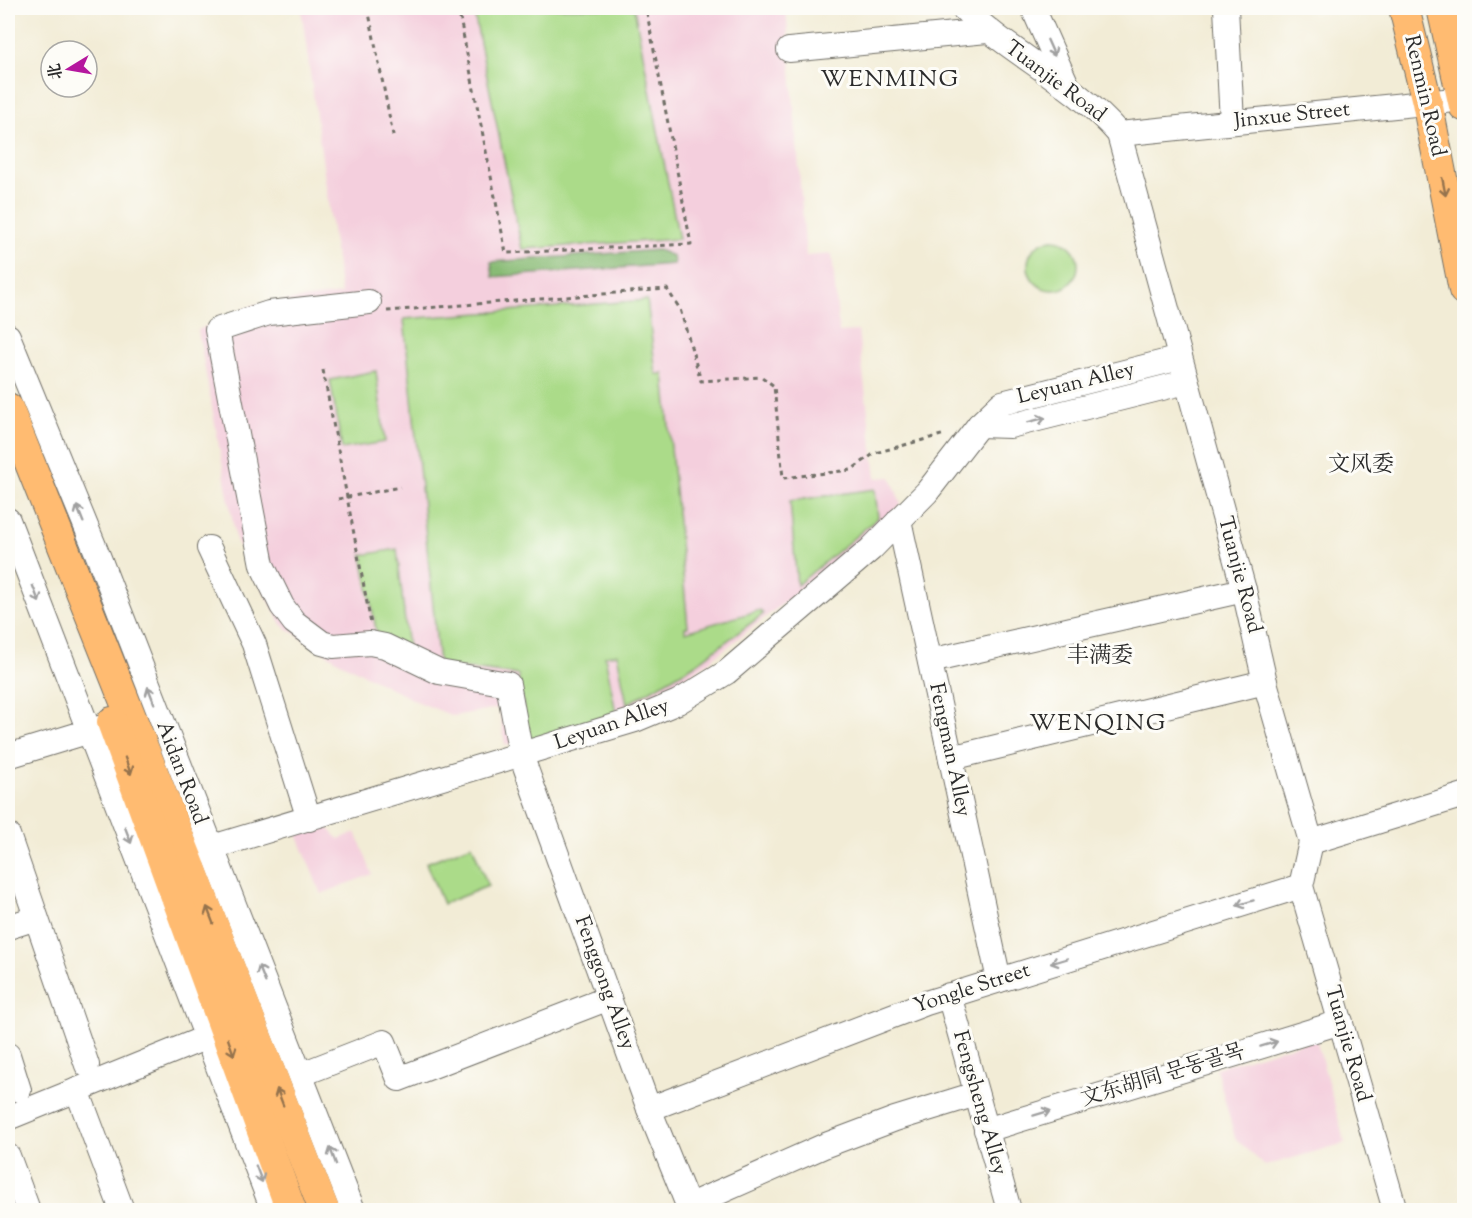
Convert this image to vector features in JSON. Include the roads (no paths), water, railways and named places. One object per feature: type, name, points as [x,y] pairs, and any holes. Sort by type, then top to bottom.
[{"type":"main road","name":"Renmin Road","points":[[1404,8],[1427,102],[1464,290]]},
{"type":"main road","name":"Renmin Road","points":[[1442,8],[1464,101]]},
{"type":"main road","name":"Aidan Road","points":[[8,408],[198,851],[324,1210]]},
{"type":"main road","points":[[8,457],[101,727],[291,1210]]},
{"type":"street","name":"Tuanjie Road","points":[[963,8],[987,31],[1099,111],[1119,134],[1244,590],[1265,682],[1311,842],[1301,886],[1395,1210]]},
{"type":"street","points":[[1033,8],[1068,87]]},
{"type":"street","points":[[1227,8],[1232,122]]},
{"type":"street","points":[[789,50],[987,31]]},
{"type":"street","name":"Jinxue Street","points":[[1119,134],[1427,102],[1464,101]]},
{"type":"street","name":"Fenggong Alley","points":[[369,302],[269,313],[217,330],[261,565],[282,606],[301,630],[321,643],[333,646],[358,642],[375,644],[439,672],[508,684],[521,755],[649,1109],[689,1208]]},
{"type":"street","name":"Aidan Road","points":[[8,336],[99,558],[198,851],[302,1074],[353,1210]]},
{"type":"street","name":"Leyuan Alley","points":[[198,851],[634,720],[678,702],[727,672],[871,549],[927,492],[979,425],[1002,403],[1180,358]]},
{"type":"street","name":"Leyuan Alley","points":[[979,425],[1010,426],[1186,382]]},
{"type":"street","points":[[8,520],[101,727],[205,1038],[273,1210]]},
{"type":"street","name":"Fengman Alley","points":[[899,520],[999,980]]},
{"type":"street","points":[[209,548],[254,644],[309,819]]},
{"type":"street","points":[[930,661],[1244,590]]},
{"type":"street","points":[[951,758],[1265,682]]},
{"type":"street","points":[[8,756],[101,727]]},
{"type":"street","points":[[1311,842],[1464,795]]},
{"type":"street","points":[[8,835],[87,1065]]},
{"type":"street","name":"Yongle Street","points":[[649,1109],[949,995],[1301,886]]},
{"type":"street","points":[[8,927],[36,918]]},
{"type":"street","name":"Fengsheng Alley","points":[[949,995],[1009,1210]]},
{"type":"street","points":[[302,1074],[384,1042],[399,1079],[609,998]]},
{"type":"street","name":"文东胡同 문동골목","points":[[986,1130],[1341,1022]]},
{"type":"street","points":[[8,1118],[205,1038]]},
{"type":"street","points":[[8,1055],[18,1090]]},
{"type":"street","points":[[77,1090],[122,1210]]},
{"type":"street","points":[[689,1208],[826,1145],[895,1119],[976,1094]]},
{"type":"street","points":[[8,1156],[28,1210]]},
{"type":"district","name":"WENMING","points":[[890,80]]},
{"type":"district","name":"文风委","points":[[1361,466]]},
{"type":"district","name":"丰满委","points":[[1100,657]]},
{"type":"district","name":"WENQING","points":[[1098,724]]}]
